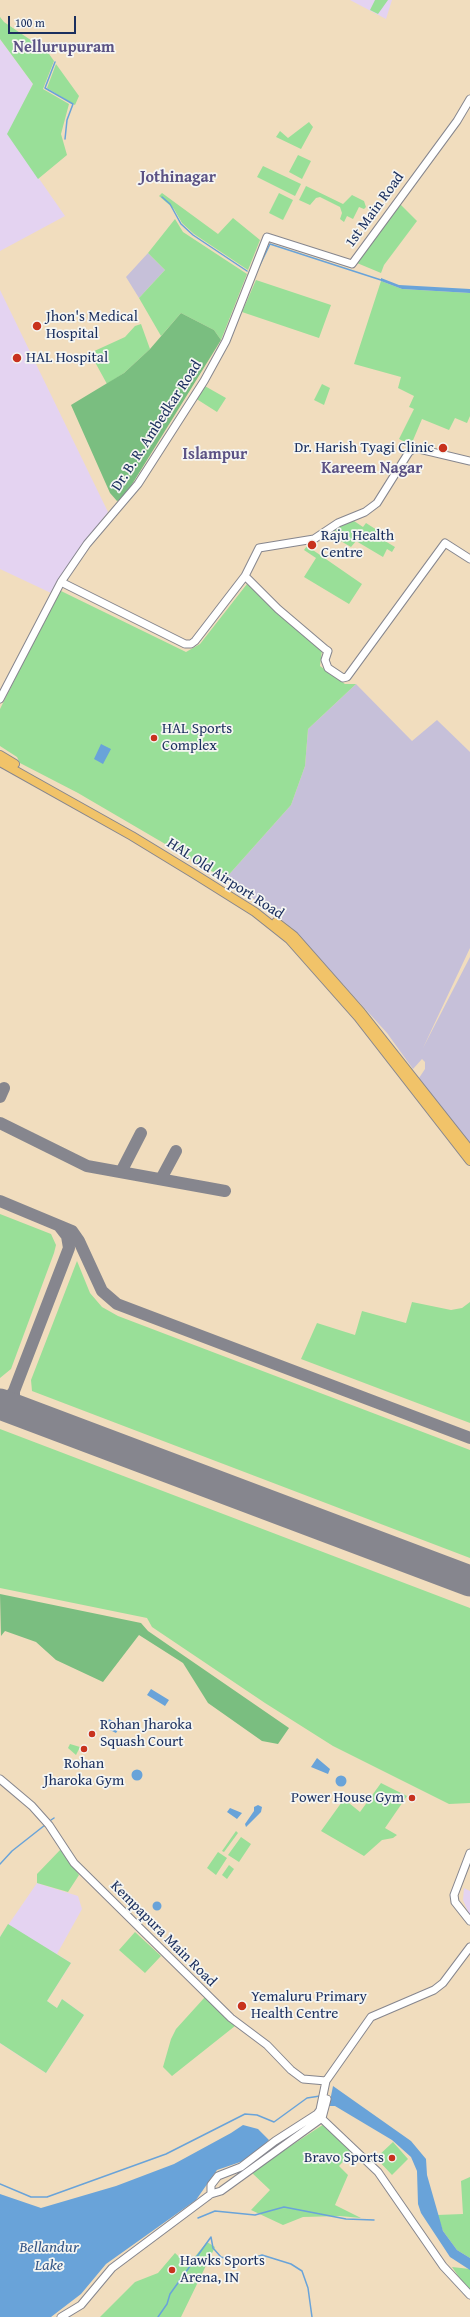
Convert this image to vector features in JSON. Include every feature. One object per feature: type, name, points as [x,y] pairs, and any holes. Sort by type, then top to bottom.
[{"type":"main road","name":"HAL Old Airport Road","points":[[0,755],[141,836],[258,908],[294,936],[470,1150]]},
{"type":"main road","name":"HAL Old Airport Road","points":[[0,762],[132,836],[255,912],[288,939],[363,1019],[470,1161]]},
{"type":"street","name":"1st Main Road","points":[[267,237],[352,264],[457,121],[470,99]]},
{"type":"street","name":"Dr. B. R. Ambedkar Road","points":[[0,699],[61,582],[87,544],[138,484],[204,381],[226,341],[267,237]]},
{"type":"street","points":[[61,582],[185,644],[191,644],[195,641],[245,576],[259,548],[314,539],[338,522],[365,512],[378,503],[409,452],[415,448],[470,461]]},
{"type":"street","points":[[245,576],[278,609],[328,651],[325,660],[328,668],[343,678],[347,677],[445,543],[470,559]]},
{"type":"street","name":"Kempapura Main Road","points":[[0,1779],[32,1806],[49,1825],[79,1868],[231,2018],[267,2045],[291,2070],[303,2079],[327,2083]]},
{"type":"street","points":[[470,1853],[454,1895],[455,1902],[470,1921]]},
{"type":"street","points":[[61,2317],[81,2305],[112,2268],[211,2194],[221,2191],[321,2114],[327,2083],[371,2017],[434,1990],[443,1983],[470,1947]]},
{"type":"street","points":[[211,2194],[211,2184],[218,2176],[241,2167],[276,2141],[321,2114]]},
{"type":"street","points":[[321,2114],[378,2172],[443,2266],[470,2295]]},
{"type":"shaded area","points":[[350,0],[392,0],[386,19]]},
{"type":"shaded area","points":[[0,39],[33,84],[8,134],[65,216],[0,251]]},
{"type":"shaded area","points":[[148,253],[165,270],[139,298],[126,277]]},
{"type":"shaded area","name":"HAL Hospital","points":[[0,290],[108,512],[75,555],[51,593],[0,569]]},
{"type":"shaded area","points":[[356,684],[412,741],[437,720],[470,752],[470,948],[423,1048],[470,957],[470,1144],[419,1078],[425,1069],[425,1062],[422,1059],[413,1069],[387,1033],[293,929],[271,911],[225,879],[291,805],[305,766],[308,729]]},
{"type":"shaded area","points":[[37,1883],[78,1896],[82,1909],[57,1954],[71,1963],[47,2001],[57,2008],[62,1999],[84,2015],[46,2073],[0,2043],[0,1937]]},
{"type":"shaded area","points":[[464,1888],[470,1891],[470,1916],[463,1900]]},
{"type":"green space","points":[[375,0],[388,0],[378,14],[370,10]]},
{"type":"green space","points":[[0,17],[4,22],[47,51],[54,61],[43,89],[69,104],[61,134],[67,155],[38,179],[7,134],[33,84],[0,39]]},
{"type":"green space","points":[[56,64],[79,96],[75,105],[47,88]]},
{"type":"green space","points":[[309,122],[313,127],[301,149],[276,137],[280,131],[288,138]]},
{"type":"green space","points":[[298,155],[311,161],[302,179],[289,172]]},
{"type":"green space","points":[[263,166],[301,184],[295,196],[257,177]]},
{"type":"green space","points":[[306,186],[343,204],[352,195],[364,201],[366,207],[364,209],[359,207],[353,219],[347,216],[344,222],[340,219],[342,213],[340,207],[320,197],[316,198],[310,205],[299,200]]},
{"type":"green space","points":[[162,193],[218,234],[233,218],[260,240],[248,270],[194,234],[182,223],[174,209],[159,196]]},
{"type":"green space","points":[[279,193],[293,200],[283,220],[269,213]]},
{"type":"green space","points":[[399,203],[417,221],[384,265],[381,273],[357,263]]},
{"type":"green space","points":[[175,219],[183,232],[247,274],[221,340],[214,330],[181,313],[161,336],[139,298],[165,270],[148,253]]},
{"type":"green space","points":[[256,280],[331,305],[319,338],[242,312]]},
{"type":"green space","points":[[381,281],[402,289],[470,293],[470,416],[467,423],[455,418],[449,430],[422,419],[411,445],[399,439],[414,409],[409,407],[414,396],[398,388],[401,377],[354,364]]},
{"type":"green space","points":[[181,313],[214,330],[221,340],[123,499],[117,501],[110,493],[71,405],[124,373],[150,349]]},
{"type":"green space","points":[[141,324],[150,349],[124,373],[107,384],[90,353],[125,337],[135,326]]},
{"type":"green space","points":[[322,384],[330,388],[324,405],[314,400]]},
{"type":"green space","points":[[203,385],[226,398],[217,412],[195,398]]},
{"type":"green space","points":[[351,519],[363,527],[366,523],[377,530],[375,535],[395,547],[392,552],[387,549],[383,557],[356,541],[351,547],[339,540],[344,535],[333,530]]},
{"type":"green space","points":[[307,546],[362,584],[349,604],[304,577],[316,558],[304,550]]},
{"type":"green space","name":"HAL Sports Complex","points":[[247,584],[322,650],[320,666],[345,684],[356,684],[308,729],[305,766],[291,805],[225,879],[78,793],[20,763],[17,757],[0,746],[0,709],[59,590],[186,652],[200,644]]},
{"type":"green space","points":[[0,1214],[51,1234],[56,1245],[11,1369],[0,1378]]},
{"type":"green space","points":[[77,1261],[90,1293],[102,1307],[118,1316],[470,1450],[470,1558],[32,1391],[31,1380]]},
{"type":"green space","points":[[412,1302],[451,1310],[462,1308],[470,1302],[470,1423],[301,1359],[317,1323],[355,1335],[362,1311],[406,1323]]},
{"type":"green space","points":[[0,1429],[470,1608],[470,1803],[449,1804],[333,1746],[265,1703],[152,1627],[147,1618],[0,1588]]},
{"type":"green space","points":[[0,1594],[141,1623],[148,1631],[289,1728],[278,1744],[262,1741],[208,1703],[183,1663],[139,1635],[103,1682],[56,1660],[36,1642],[5,1631],[1,1636]]},
{"type":"green space","points":[[70,1744],[80,1747],[76,1755],[68,1748]]},
{"type":"green space","points":[[381,1783],[407,1796],[385,1828],[397,1835],[393,1838],[382,1840],[364,1856],[321,1831],[344,1799],[360,1812]]},
{"type":"green space","points":[[236,1831],[238,1833],[224,1852],[222,1851]]},
{"type":"green space","points":[[241,1837],[251,1844],[239,1862],[228,1855]]},
{"type":"green space","points":[[61,1849],[79,1875],[68,1892],[37,1883],[37,1874]]},
{"type":"green space","points":[[218,1852],[227,1858],[216,1875],[207,1868]]},
{"type":"green space","points":[[229,1865],[234,1869],[227,1879],[222,1875]]},
{"type":"green space","points":[[8,1924],[71,1963],[47,2001],[57,2008],[62,1999],[84,2015],[46,2073],[0,2043],[0,1937]]},
{"type":"green space","points":[[135,1932],[161,1956],[145,1973],[119,1950]]},
{"type":"green space","points":[[205,1997],[235,2026],[172,2076],[163,2067],[171,2039],[176,2029]]},
{"type":"green space","points":[[324,2124],[353,2151],[339,2166],[348,2175],[335,2205],[361,2218],[340,2216],[303,2217],[283,2225],[251,2210],[270,2190],[251,2172]]},
{"type":"green space","name":"Bravo Sports","points":[[393,2142],[408,2159],[392,2175],[376,2158]]},
{"type":"green space","points":[[470,2177],[470,2258],[457,2250],[443,2231],[437,2215],[463,2214],[461,2181]]},
{"type":"green space","points":[[207,2242],[215,2247],[181,2317],[100,2317],[135,2282],[158,2273],[175,2253],[188,2265]]},
{"type":"green space","points":[[452,2267],[470,2269],[470,2293]]},
{"type":"water","points":[[381,278],[399,285],[470,289],[470,293],[402,289],[381,281]]},
{"type":"water","points":[[101,744],[111,749],[103,764],[94,759]]},
{"type":"water","points":[[151,1689],[169,1700],[165,1706],[147,1695]]},
{"type":"water","points":[[109,1719],[121,1725],[116,1733],[104,1727]]},
{"type":"water","points":[[317,1758],[330,1769],[328,1774],[311,1767]]},
{"type":"water","points":[[135,1770],[139,1770],[141,1771],[141,1779],[135,1780],[132,1777],[132,1773]]},
{"type":"water","points":[[339,1776],[343,1776],[345,1777],[345,1785],[339,1786],[336,1783],[336,1779]]},
{"type":"water","points":[[258,1805],[262,1807],[261,1812],[246,1827],[245,1824],[254,1811],[254,1807]]},
{"type":"water","points":[[230,1808],[242,1813],[237,1819],[227,1812]]},
{"type":"water","points":[[155,1902],[159,1902],[161,1906],[159,1910],[155,1910],[153,1908],[153,1904]]},
{"type":"water","points":[[333,2086],[411,2141],[426,2159],[427,2175],[443,2231],[457,2250],[470,2258],[470,2270],[450,2257],[421,2213],[418,2204],[417,2171],[411,2157],[392,2140],[335,2106],[329,2106]]},
{"type":"water","name":"Bellandur Lake","points":[[243,2125],[258,2129],[269,2140],[249,2159],[217,2170],[196,2200],[106,2264],[81,2294],[51,2317],[0,2317],[0,2194],[41,2208],[116,2186],[174,2164]]},
{"type":"waterway","points":[[55,62],[45,88],[73,104],[67,120],[65,139]]},
{"type":"waterway","points":[[162,197],[170,204],[181,224],[193,235],[247,271]]},
{"type":"waterway","points":[[255,275],[270,244],[381,280]]},
{"type":"waterway","points":[[0,1864],[12,1851],[45,1825]]},
{"type":"waterway","points":[[0,2184],[31,2197],[47,2197],[166,2154],[245,2114],[257,2115],[274,2122],[307,2098],[320,2096]]},
{"type":"waterway","points":[[198,2218],[215,2211],[255,2215],[284,2207],[346,2219],[374,2220]]},
{"type":"waterway","points":[[211,2237],[213,2248],[221,2257],[245,2261],[262,2255],[291,2264],[302,2271],[308,2288],[312,2317]]},
{"type":"waterway","points":[[158,2317],[167,2304],[170,2294],[211,2237]]},
{"type":"taxiway","points":[[0,1097],[4,1088]]},
{"type":"taxiway","points":[[0,1123],[87,1166],[225,1191]]},
{"type":"taxiway","points":[[121,1172],[141,1133]]},
{"type":"taxiway","points":[[161,1179],[176,1151]]},
{"type":"taxiway","points":[[0,1201],[72,1231],[79,1241],[102,1291],[117,1304],[470,1438]]},
{"type":"taxiway","points":[[18,1411],[14,1401],[14,1391],[69,1248],[67,1236],[60,1227]]},
{"type":"taxiway","points":[[0,1402],[8,1399],[14,1391]]},
{"type":"runway","points":[[0,1404],[470,1581]]},
{"type":"place","name":"Jhon's Medical Hospital","points":[[37,326]]},
{"type":"place","name":"HAL Hospital","points":[[17,358]]},
{"type":"place","name":"Dr. Harish Tyagi Clinic","points":[[443,448]]},
{"type":"place","name":"Raju Health Centre","points":[[312,545]]},
{"type":"place","name":"HAL Sports Complex","points":[[154,738]]},
{"type":"place","name":"Rohan Jharoka Squash Court","points":[[92,1734]]},
{"type":"place","name":"Rohan Jharoka Gym","points":[[84,1749]]},
{"type":"place","name":"Power House Gym","points":[[412,1798]]},
{"type":"place","name":"Yemaluru Primary Health Centre","points":[[242,2006]]},
{"type":"place","name":"Bravo Sports","points":[[392,2158]]},
{"type":"place","name":"Hawks Sports Arena, IN","points":[[172,2270]]},
{"type":"district","name":"Nellurupuram","points":[[64,48]]},
{"type":"district","name":"Jothinagar","points":[[178,178]]},
{"type":"district","name":"Islampur","points":[[215,455]]},
{"type":"district","name":"Kareem Nagar","points":[[372,469]]}]
